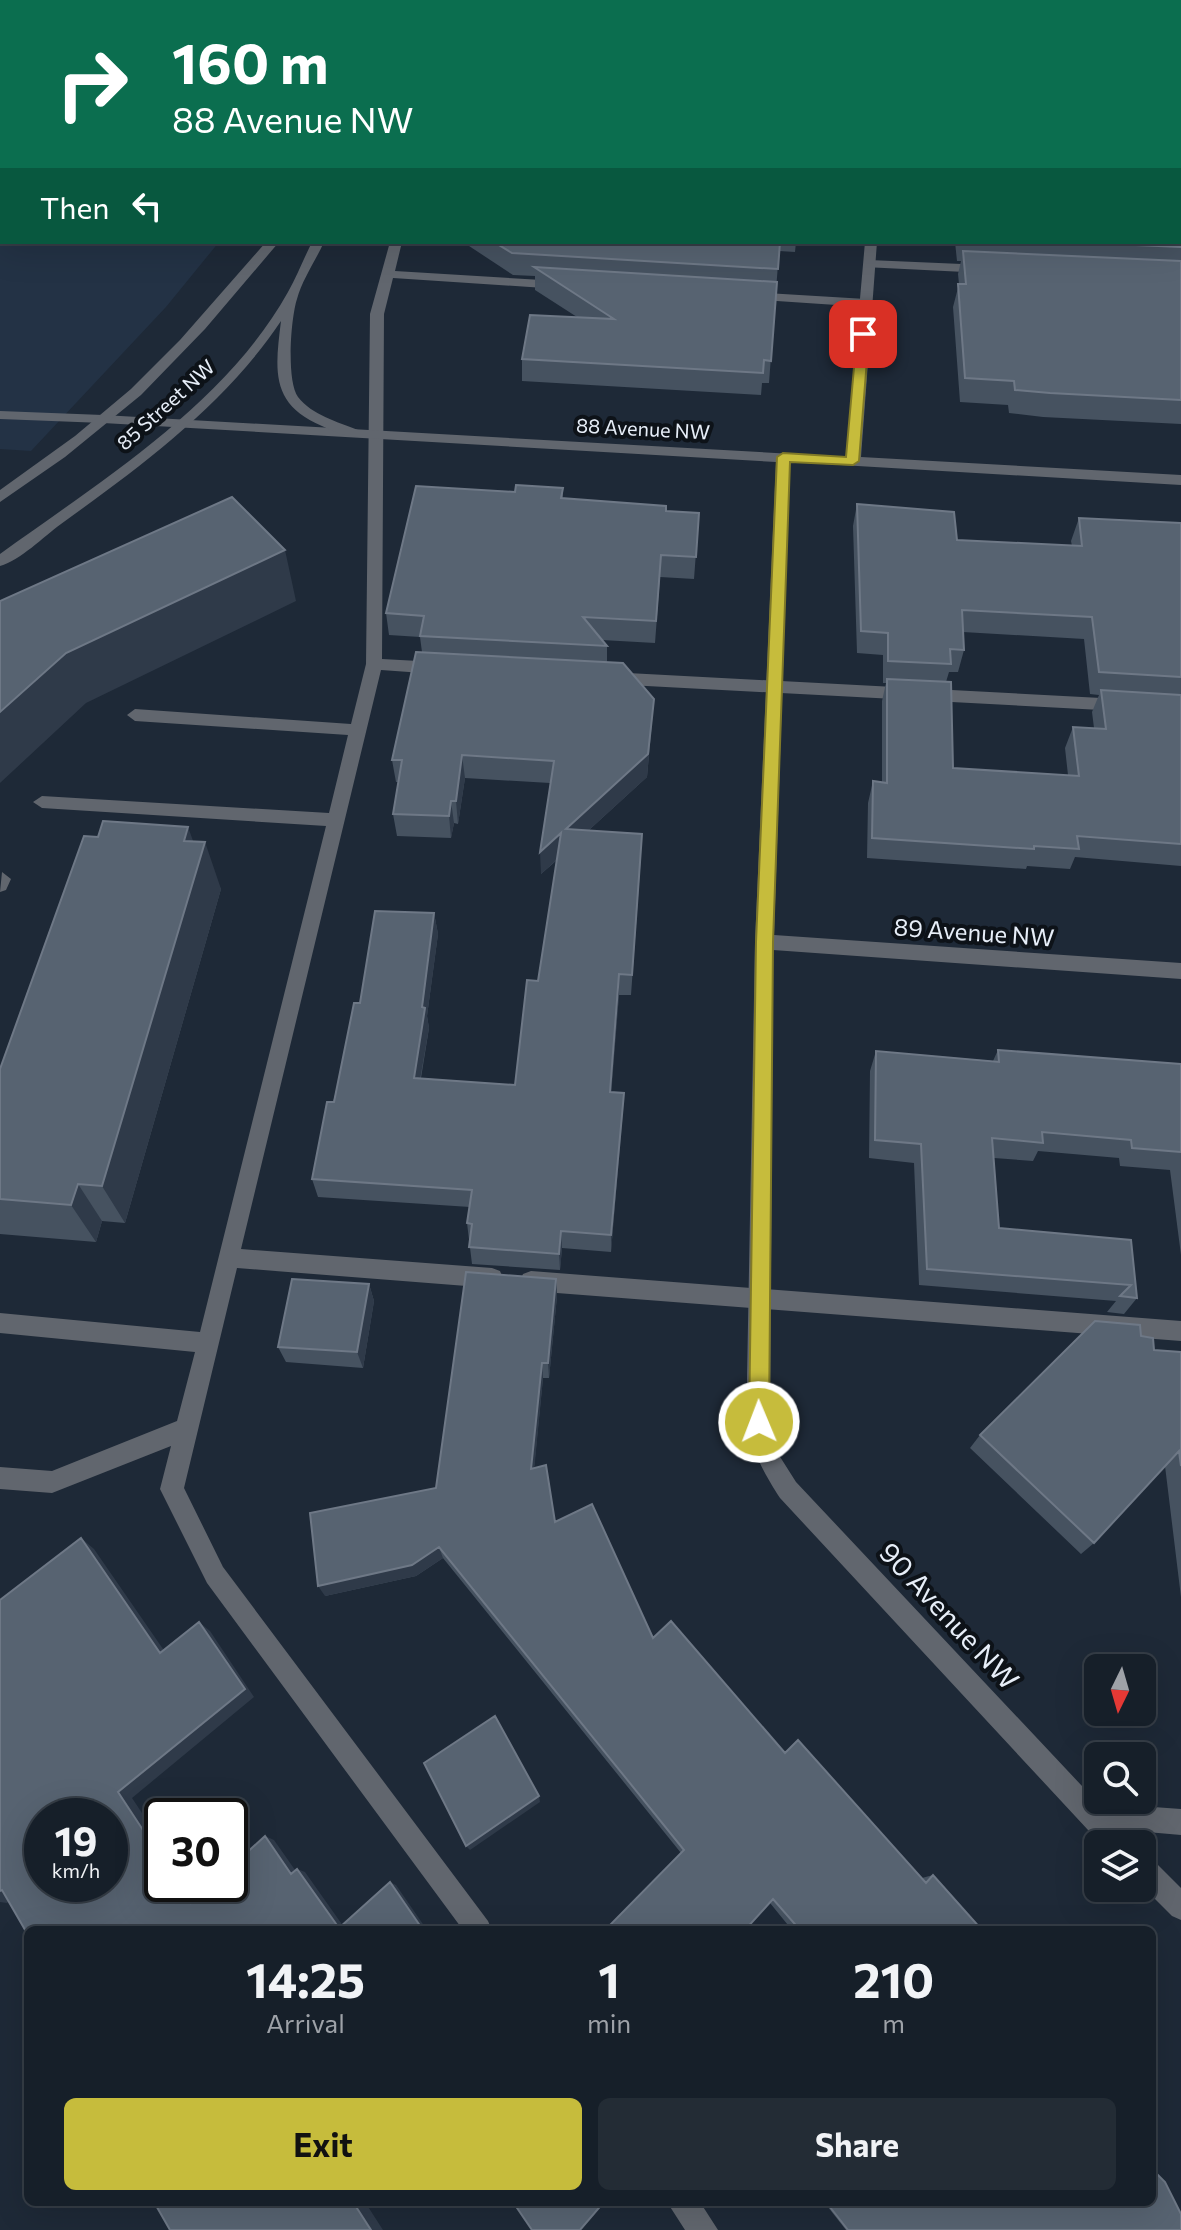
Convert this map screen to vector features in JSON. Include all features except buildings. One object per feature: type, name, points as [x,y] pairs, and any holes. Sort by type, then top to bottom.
[{"type":"street","name":"85 Street NW","points":[[0,497],[103,419],[152,377],[194,334],[271,244]]},
{"type":"street","name":"85 Street NW","points":[[0,561],[182,424],[254,348],[291,299],[317,244]]},
{"type":"street","points":[[395,244],[377,314],[374,664],[172,1489],[215,1575],[476,1926]]},
{"type":"street","points":[[853,461],[871,244]]},
{"type":"street","points":[[869,264],[1005,270]]},
{"type":"street","points":[[387,274],[574,286]]},
{"type":"street","points":[[729,295],[866,303]]},
{"type":"street","points":[[291,299],[282,371],[284,386],[302,411],[318,421],[353,433]]},
{"type":"street","name":"88 Avenue NW","points":[[0,415],[1181,480]]},
{"type":"street","points":[[760,1298],[764,942],[783,457]]},
{"type":"street","points":[[374,664],[453,669]]},
{"type":"street","points":[[596,677],[1134,706]]},
{"type":"street","points":[[135,715],[357,730]]},
{"type":"street","points":[[42,802],[335,820]]},
{"type":"street","name":"89 Avenue NW","points":[[764,942],[1181,971]]},
{"type":"street","points":[[228,1258],[1181,1331]]},
{"type":"street","name":"90 Avenue NW","points":[[760,1298],[759,1422],[766,1456],[788,1490],[1106,1830]]},
{"type":"street","points":[[0,1323],[207,1343]]},
{"type":"street","points":[[0,1478],[52,1482],[186,1429]]},
{"type":"street","points":[[1092,1815],[1181,1822]]},
{"type":"street","points":[[1156,1881],[1181,1907]]},
{"type":"street","points":[[685,2206],[703,2230]]},
{"type":"shaded area","points":[[0,244],[217,244],[166,307],[31,451],[0,449]]},
{"type":"route","points":[[759,1422],[764,942],[783,457],[853,461],[863,334]]}]
